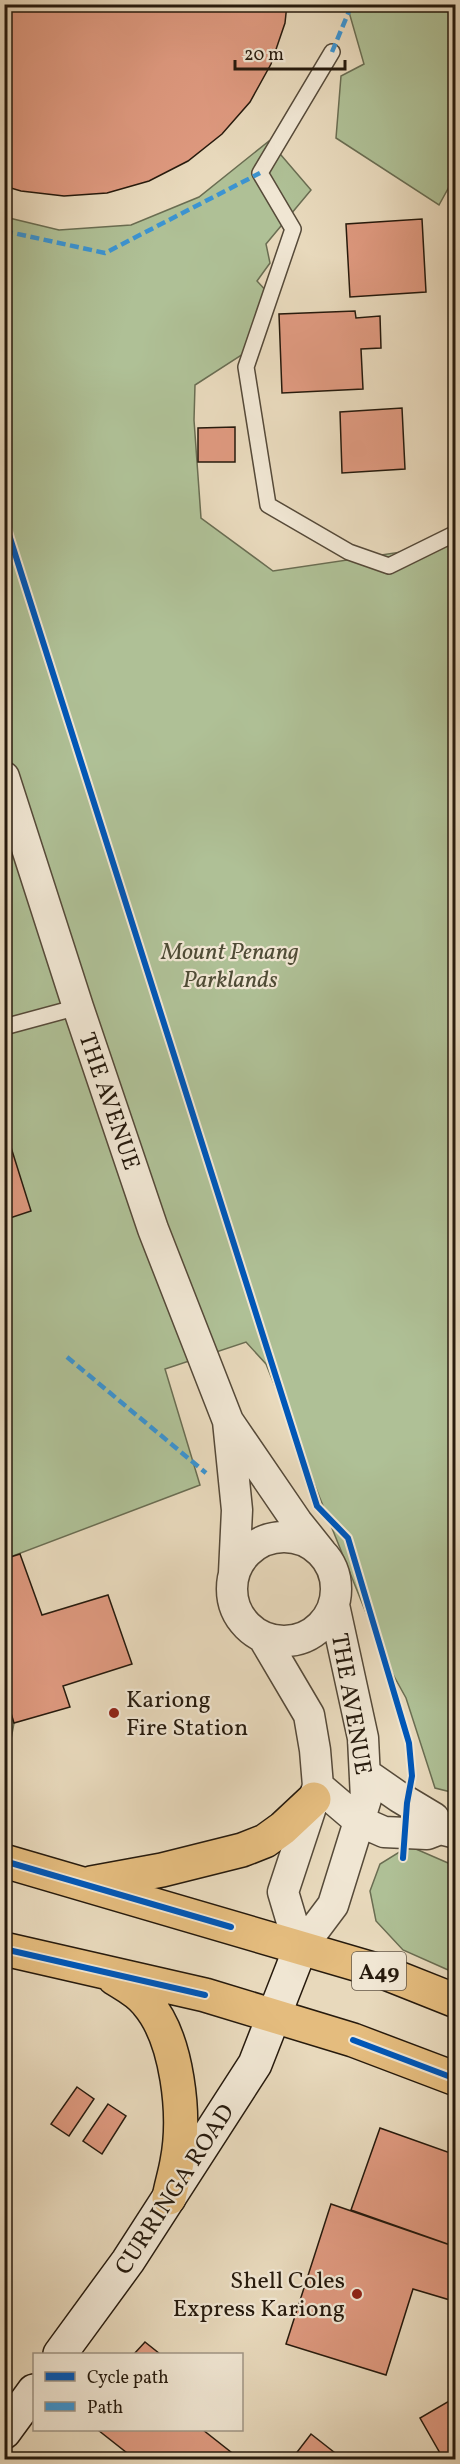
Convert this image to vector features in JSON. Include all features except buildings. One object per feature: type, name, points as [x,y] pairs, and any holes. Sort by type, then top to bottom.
[{"type":"highway","points":[[84,1884],[162,1870],[242,1850],[265,1841],[283,1828],[316,1793]]},
{"type":"highway","name":"A49","points":[[4,1861],[383,1972],[456,2001]]},
{"type":"highway","points":[[4,1949],[205,1995],[353,2040],[456,2079]]},
{"type":"highway","points":[[102,1971],[139,1995],[155,2013],[163,2027],[177,2074],[180,2122],[178,2160],[168,2198]]},
{"type":"street","name":"THE AVENUE","points":[[4,777],[153,1229],[228,1421],[297,1522],[321,1552]]},
{"type":"street","name":"THE AVENUE","points":[[228,1421],[237,1510],[234,1573]]},
{"type":"street","points":[[290,1537],[301,1540],[321,1552],[332,1566],[336,1583],[334,1605],[328,1618],[316,1631],[301,1639],[268,1640],[253,1633],[242,1621],[234,1606],[231,1590],[234,1573],[242,1557],[255,1545],[271,1538],[290,1537]]},
{"type":"street","name":"THE AVENUE","points":[[300,1949],[333,1905],[366,1799],[363,1738],[334,1605]]},
{"type":"street","name":"THE AVENUE","points":[[263,1637],[309,1715],[316,1793],[283,1892],[300,1949]]},
{"type":"street","points":[[366,1774],[434,1818],[448,1831]]},
{"type":"street","points":[[316,1793],[359,1821],[384,1832],[427,1834],[448,1831]]},
{"type":"street","name":"CURRINGA ROAD","points":[[61,2353],[128,2261],[255,2064],[300,1949]]},
{"type":"street","points":[[4,2432],[33,2392]]},
{"type":"lane","points":[[332,52],[260,173],[293,229],[246,367],[268,505],[349,552],[389,566],[456,533]]},
{"type":"lane","points":[[4,1027],[78,1007]]},
{"type":"green space","points":[[347,5],[455,5],[455,176],[439,205],[336,138],[341,76],[364,64]]},
{"type":"green space","name":"Mount Penang Parklands","points":[[269,141],[311,190],[266,244],[270,263],[257,281],[269,294],[257,345],[195,385],[194,420],[201,518],[273,571],[455,544],[455,1793],[435,1788],[406,1698],[385,1660],[266,1364],[246,1342],[165,1369],[200,1485],[5,1559],[5,217],[59,230],[131,225],[199,197]]},
{"type":"green space","points":[[5,1690],[14,1723],[5,1771]]},
{"type":"green space","points":[[409,1846],[455,1866],[455,1973],[403,1950],[376,1921],[370,1891],[380,1864]]},
{"type":"marked path","points":[[332,52],[352,4]]},
{"type":"marked path","points":[[4,231],[105,253],[260,173]]},
{"type":"marked path","points":[[67,1357],[206,1473]]},
{"type":"cycle path","points":[[4,519],[317,1506],[348,1538],[409,1743],[412,1776],[407,1803],[403,1858]]},
{"type":"cycle path","points":[[4,1861],[231,1927]]},
{"type":"cycle path","points":[[4,1949],[205,1995]]},
{"type":"cycle path","points":[[353,2040],[456,2079]]},
{"type":"place","name":"Kariong Fire Station","points":[[114,1713]]},
{"type":"place","name":"Shell Coles Express Kariong","points":[[357,2294]]}]
